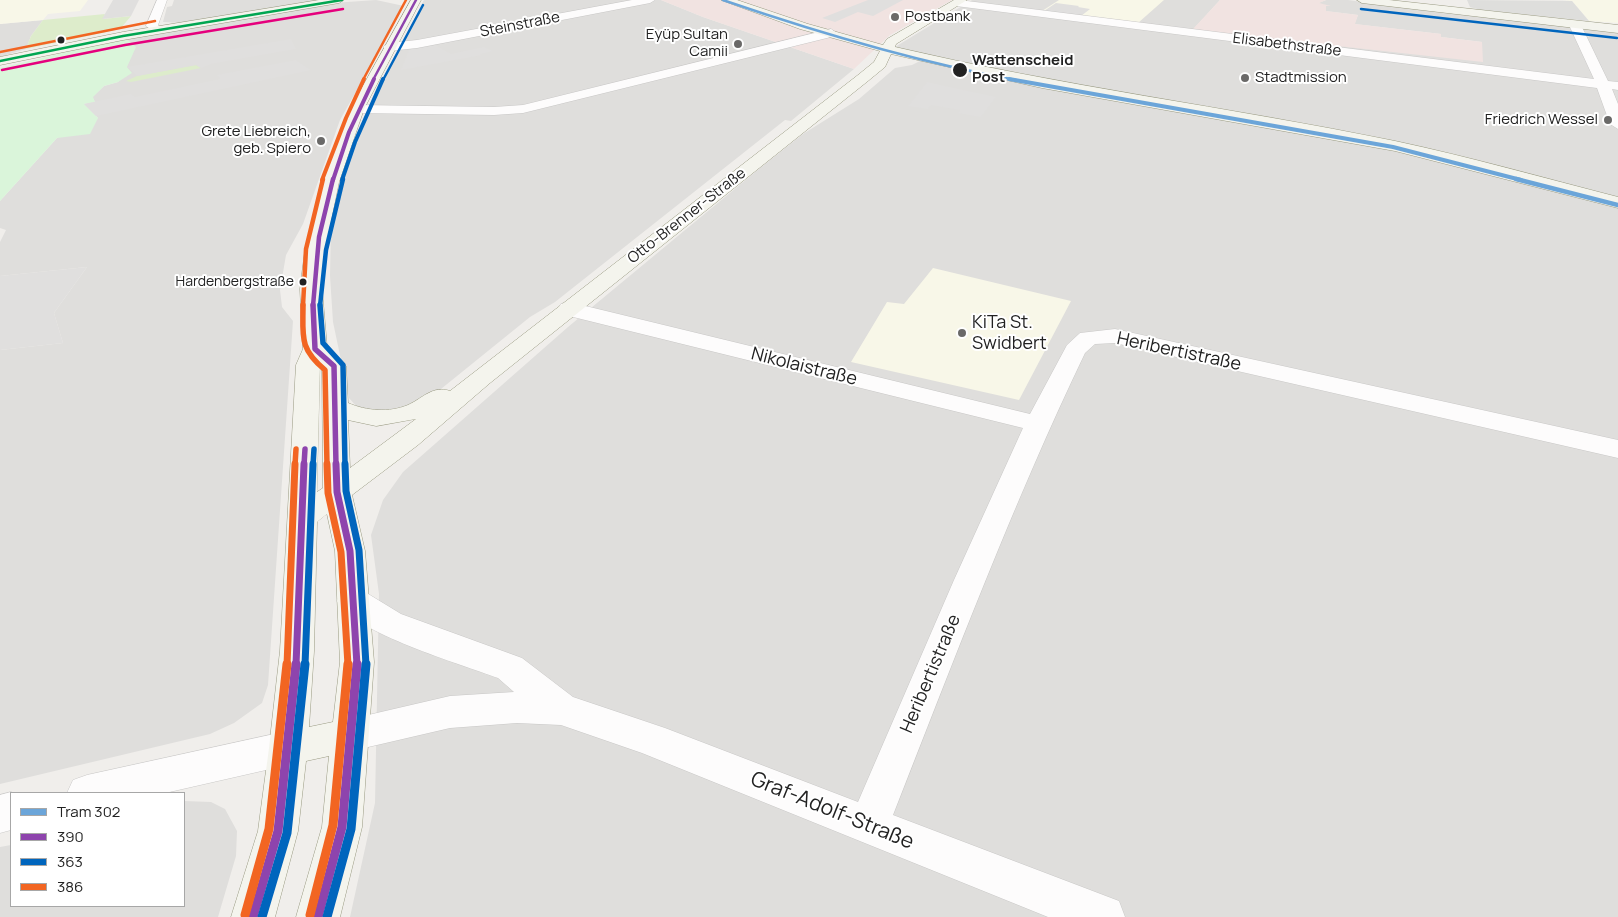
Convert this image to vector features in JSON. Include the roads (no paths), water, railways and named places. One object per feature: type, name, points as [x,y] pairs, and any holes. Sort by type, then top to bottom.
[{"type":"street","points":[[157,30],[152,26],[152,22],[162,0]]},
{"type":"street","points":[[0,61],[157,30],[337,0]]},
{"type":"street","name":"Steinstraße","points":[[389,47],[418,44],[650,0]]},
{"type":"street","points":[[726,0],[830,33],[982,73],[1388,145],[1618,203]]},
{"type":"street","points":[[1362,0],[1575,25],[1618,28]]},
{"type":"street","points":[[253,917],[278,831],[296,668],[308,365],[315,349],[311,289],[315,250],[330,182],[357,109],[389,47],[409,2]]},
{"type":"street","name":"Otto-Brenner-Straße","points":[[302,518],[409,439],[481,378],[864,78],[880,64],[887,49],[897,38],[959,2]]},
{"type":"street","name":"Elisabethstraße","points":[[959,2],[1618,86]]},
{"type":"street","points":[[1575,25],[1603,84],[1618,124]]},
{"type":"street","points":[[357,109],[494,111],[523,109],[830,33]]},
{"type":"street","name":"Nikolaistraße","points":[[569,310],[1038,424]]},
{"type":"street","name":"Heribertistraße","points":[[868,826],[970,580],[1038,424],[1075,350],[1088,338],[1115,336],[1618,450]]},
{"type":"street","points":[[315,349],[334,366],[337,492],[350,551],[357,662],[342,827],[318,917]]},
{"type":"street","name":"Otto-Brenner-Straße","points":[[336,406],[352,415],[386,418],[411,413],[432,404],[448,391],[481,378]]},
{"type":"street","name":"Graf-Adolf-Straße","points":[[354,601],[389,623],[510,668],[561,709]]},
{"type":"street","name":"Graf-Adolf-Straße","points":[[351,735],[450,712],[516,707],[561,709],[652,740],[1103,917]]},
{"type":"street","points":[[91,792],[351,735]]},
{"type":"tram line","name":"302","points":[[723,0],[781,20],[955,69],[1393,147],[1618,205]]},
{"type":"place","name":"Postbank","points":[[895,17]]},
{"type":"place","name":"Eyüp Sultan Camii","points":[[738,44]]},
{"type":"place","name":"Wattenscheid Post","points":[[960,70]]},
{"type":"place","name":"Stadtmission","points":[[1245,78]]},
{"type":"place","name":"Friedrich Wessel","points":[[1608,120]]},
{"type":"place","name":"Grete Liebreich, geb. Spiero","points":[[321,141]]},
{"type":"place","name":"Hardenbergstraße","points":[[303,282]]},
{"type":"place","name":"KiTa St. Swidbert","points":[[962,333]]}]
